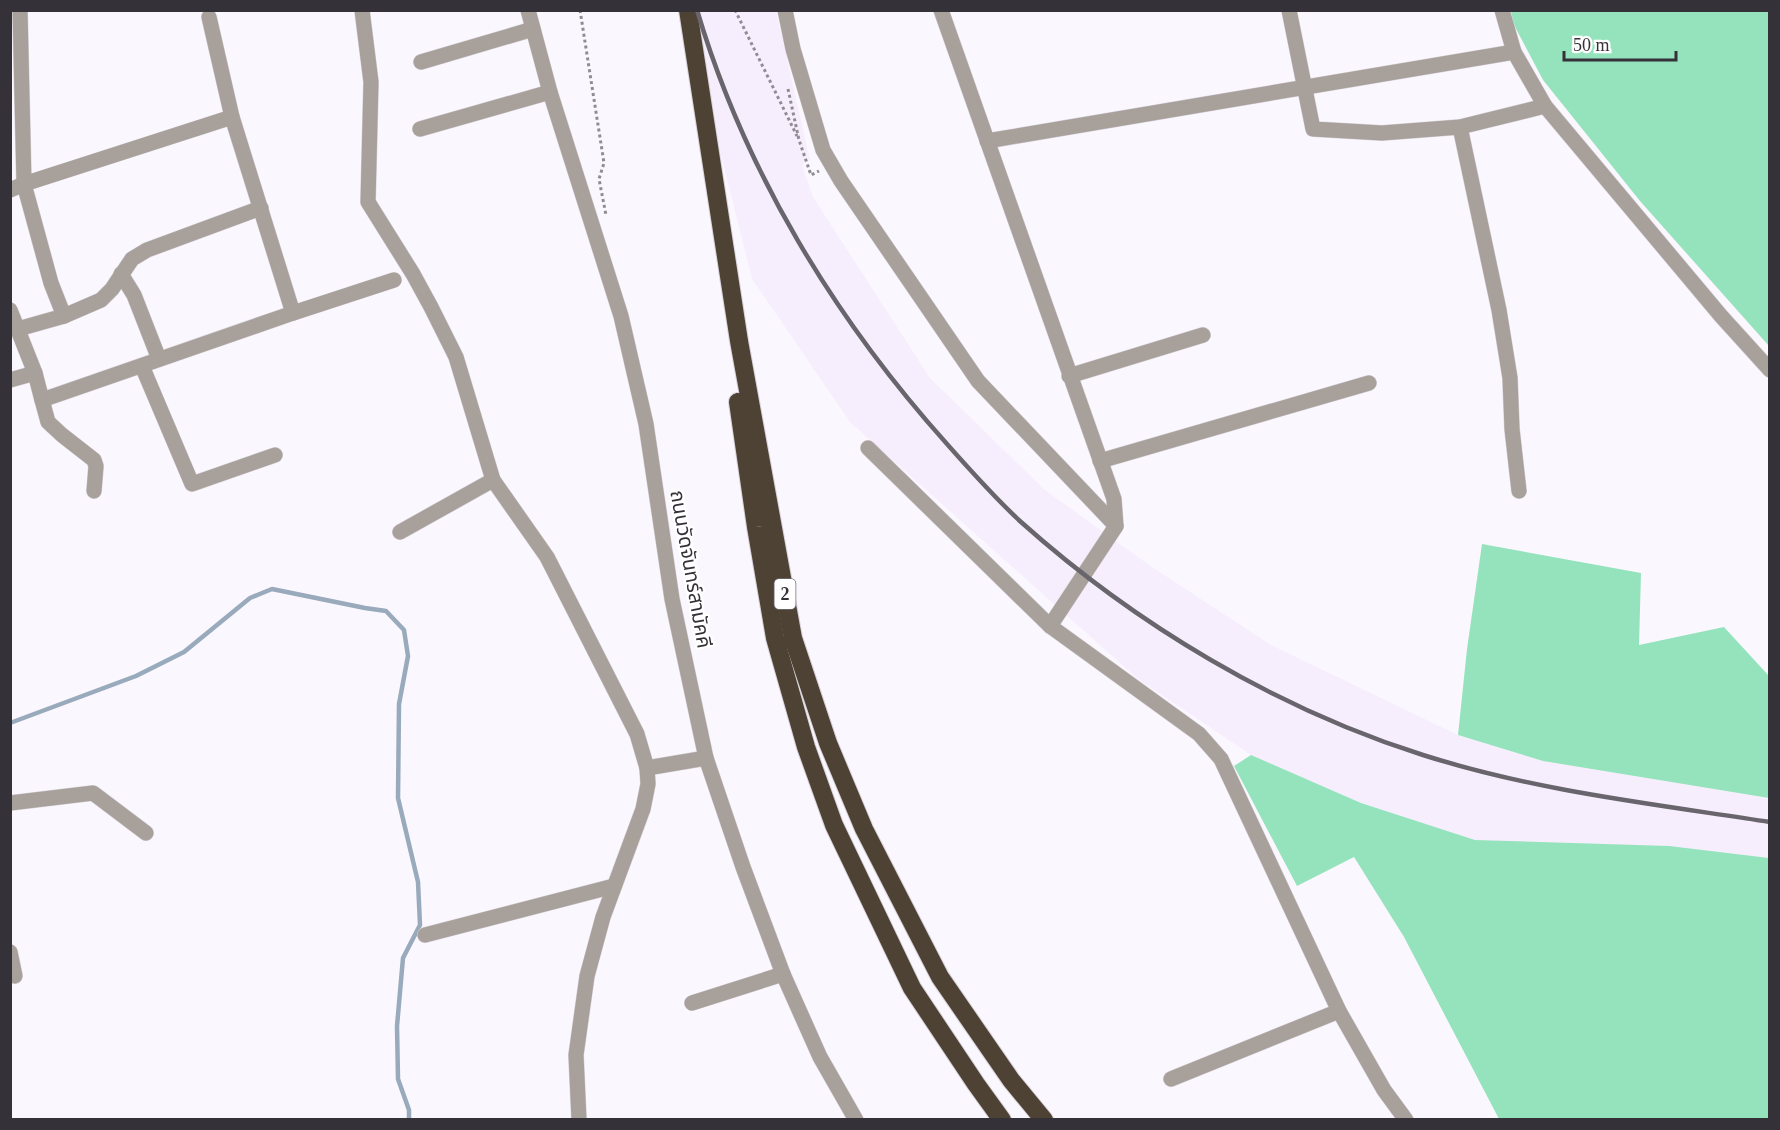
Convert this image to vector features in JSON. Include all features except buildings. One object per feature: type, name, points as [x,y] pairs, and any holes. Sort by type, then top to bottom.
[{"type":"highway","name":"2","points":[[677,10],[775,638],[806,747],[834,825],[912,988],[1002,1119]]},
{"type":"highway","name":"2","points":[[688,10],[739,341],[793,638],[828,743],[864,829],[940,977],[1011,1080],[1044,1119]]},
{"type":"street","points":[[20,10],[17,187],[64,316]]},
{"type":"street","points":[[362,10],[371,82],[368,202],[413,274],[456,357],[494,480],[547,557],[638,734],[647,768],[648,784],[643,809],[603,917],[587,976],[576,1055],[579,1119]]},
{"type":"street","name":"ถนนวัดจันทร์สามัคคี","points":[[528,10],[550,92],[621,316],[646,424],[672,599],[706,758],[783,974],[820,1058],[856,1119]]},
{"type":"street","points":[[785,10],[793,49],[824,150],[841,181],[978,381],[1116,526]]},
{"type":"street","points":[[941,10],[1114,499],[1116,526],[1050,626]]},
{"type":"street","points":[[1289,10],[1313,129],[1382,133],[1460,127],[1545,106]]},
{"type":"street","points":[[1502,10],[1514,52],[1545,106],[1713,307],[1770,370]]},
{"type":"street","points":[[209,17],[232,117],[293,313]]},
{"type":"street","points":[[421,62],[533,29]]},
{"type":"street","points":[[987,141],[1514,52]]},
{"type":"street","points":[[420,129],[550,92]]},
{"type":"street","points":[[17,187],[232,117]]},
{"type":"street","points":[[1460,127],[1499,310],[1510,378],[1512,429],[1519,491]]},
{"type":"street","points":[[18,329],[64,316],[100,300],[112,289],[132,259],[147,250],[261,208]]},
{"type":"street","points":[[121,274],[134,295],[159,359]]},
{"type":"street","points":[[42,400],[394,280]]},
{"type":"street","points":[[10,310],[35,373],[48,422],[94,460],[96,466],[94,491]]},
{"type":"street","points":[[1069,376],[1203,335]]},
{"type":"street","points":[[142,366],[192,484],[275,455]]},
{"type":"street","points":[[10,380],[35,373]]},
{"type":"street","points":[[1100,461],[1370,383]]},
{"type":"street","points":[[868,448],[1050,626],[1199,734],[1221,759],[1339,1011],[1384,1090],[1406,1119]]},
{"type":"street","points":[[400,532],[494,480]]},
{"type":"street","points":[[647,768],[706,758]]},
{"type":"street","points":[[10,803],[93,793],[147,833]]},
{"type":"street","points":[[425,935],[614,886]]},
{"type":"street","points":[[10,952],[15,976]]},
{"type":"street","points":[[692,1003],[783,974]]},
{"type":"street","points":[[1171,1079],[1339,1011]]},
{"type":"path","points":[[579,10],[604,163],[599,179],[608,225]]},
{"type":"path","points":[[735,10],[799,140]]},
{"type":"shaded area","points":[[695,11],[776,11],[810,160],[802,165],[813,197],[930,378],[1045,490],[1149,565],[1271,645],[1458,735],[1543,761],[1769,798],[1769,889],[1475,840],[1361,803],[1251,755],[1138,679],[850,422],[752,279],[714,127]]},
{"type":"green space","points":[[1511,11],[1769,11],[1769,346],[1640,201],[1543,80],[1513,23]]},
{"type":"green space","points":[[1482,544],[1641,573],[1639,645],[1724,627],[1769,676],[1769,798],[1543,761],[1458,735]]},
{"type":"green space","points":[[1251,755],[1361,803],[1475,840],[1669,846],[1769,858],[1769,1119],[1499,1119],[1404,937],[1354,857],[1297,886],[1234,766]]},
{"type":"waterway","points":[[10,723],[136,676],[184,652],[250,598],[272,589],[386,611],[404,630],[408,656],[399,704],[398,798],[418,882],[420,925],[403,958],[397,1026],[398,1079],[409,1110],[409,1120]]},
{"type":"railway","points":[[697,10],[717,70],[768,186],[798,241],[867,346],[906,396],[983,484],[1021,522],[1111,595],[1210,660],[1262,688],[1315,714],[1423,755],[1508,778],[1552,787],[1770,822]]}]
